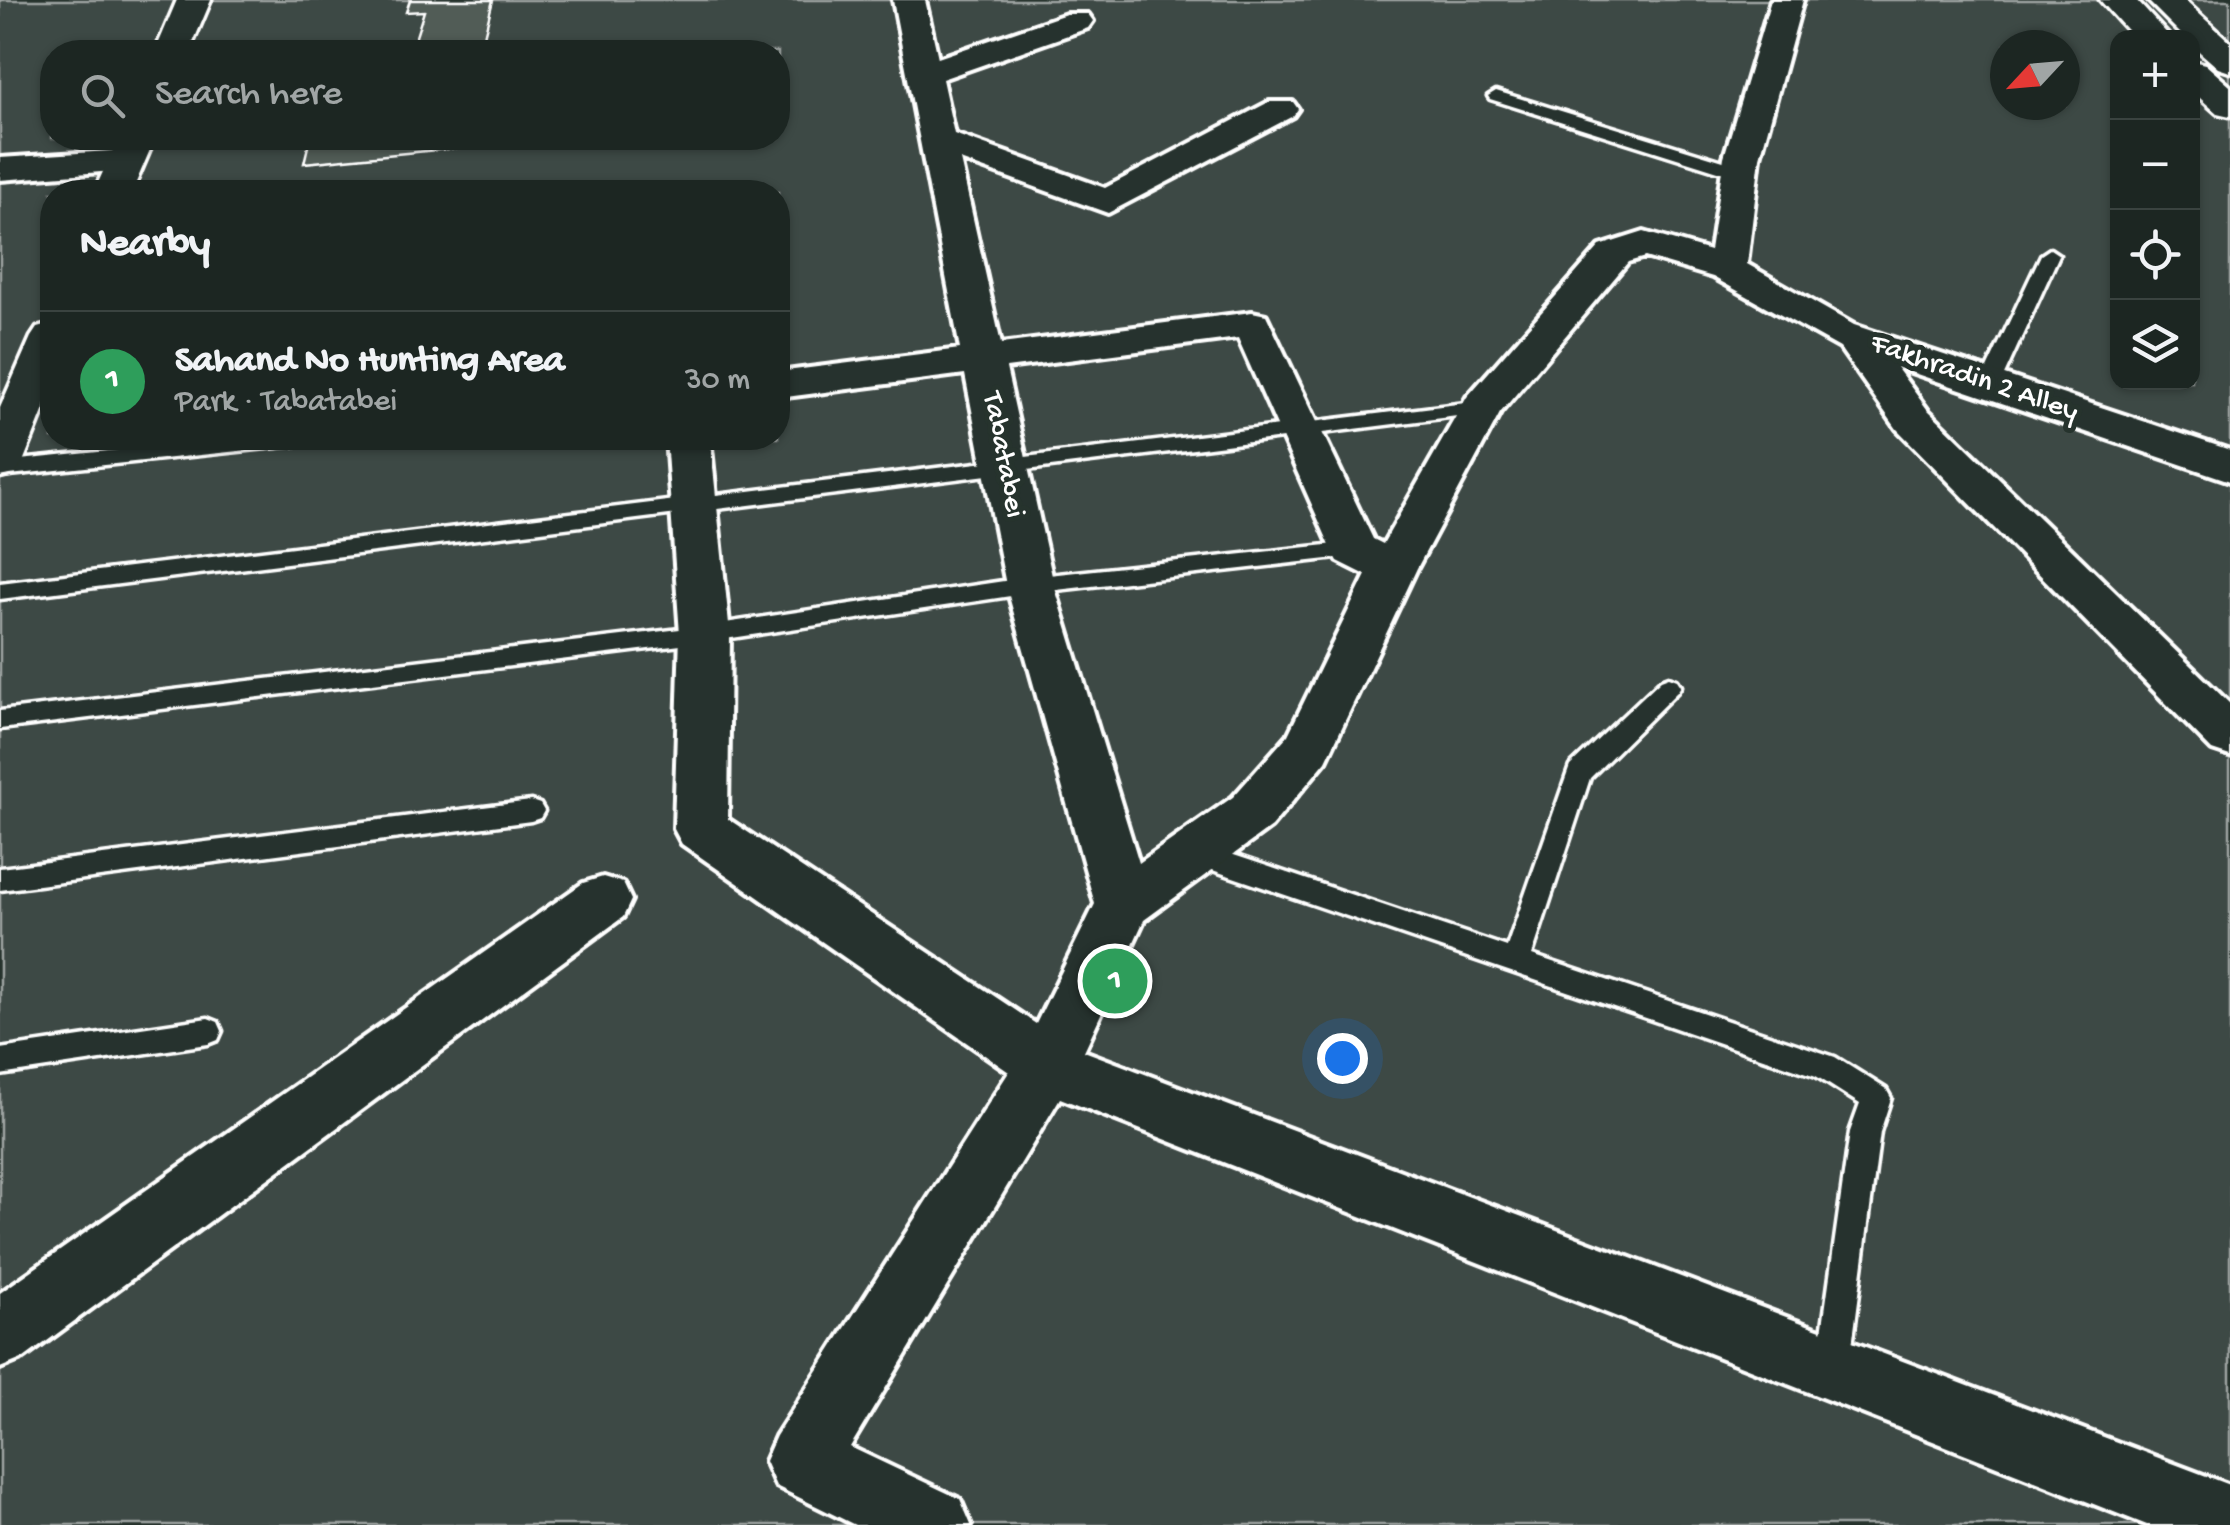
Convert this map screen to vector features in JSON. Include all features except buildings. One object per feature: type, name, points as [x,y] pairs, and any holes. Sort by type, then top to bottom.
[{"type":"main road","points":[[177,40],[194,0]]},
{"type":"main road","points":[[2117,0],[2146,30]]},
{"type":"main road","points":[[2164,0],[2230,61]]},
{"type":"main road","points":[[2200,79],[2230,105]]},
{"type":"main road","points":[[0,466],[40,367]]},
{"type":"street","name":"Tabatabei","points":[[909,0],[1030,585],[1123,904]]},
{"type":"street","points":[[1727,270],[1740,172],[1788,0]]},
{"type":"street","points":[[924,74],[1077,21]]},
{"type":"street","points":[[938,140],[1108,202],[1282,109]]},
{"type":"street","points":[[0,169],[125,164]]},
{"type":"street","name":"Fakhradin 2 Alley","points":[[1123,904],[1252,812],[1308,747],[1374,559],[1482,407],[1614,254],[1644,244],[1727,270],[1770,298],[1854,338],[2230,466]]},
{"type":"street","points":[[790,383],[1252,324],[1299,428],[1374,559]]},
{"type":"street","points":[[1854,338],[1912,419],[2230,736]]},
{"type":"street","points":[[689,450],[705,634],[702,829],[1047,1065],[2230,1521]]},
{"type":"street","points":[[0,1334],[604,900]]},
{"type":"street","points":[[934,1525],[801,1461],[1047,1065],[1123,904]]},
{"type":"lane","points":[[1496,96],[1740,172]]},
{"type":"lane","points":[[1990,384],[2050,255]]},
{"type":"lane","points":[[0,591],[694,508],[1482,407]]},
{"type":"lane","points":[[0,466],[169,450]]},
{"type":"lane","points":[[0,720],[705,634],[1030,585],[1374,559]]},
{"type":"lane","points":[[1516,962],[1579,773],[1669,686]]},
{"type":"lane","points":[[0,880],[530,812]]},
{"type":"lane","points":[[1195,853],[1825,1066],[1876,1098],[1865,1132],[1833,1368]]},
{"type":"lane","points":[[0,1062],[208,1031]]},
{"type":"shaded area","points":[[0,0],[2230,0],[2230,1525],[0,1525]]},
{"type":"place","name":"Sahand No Hunting Area","points":[[1115,981]]}]
